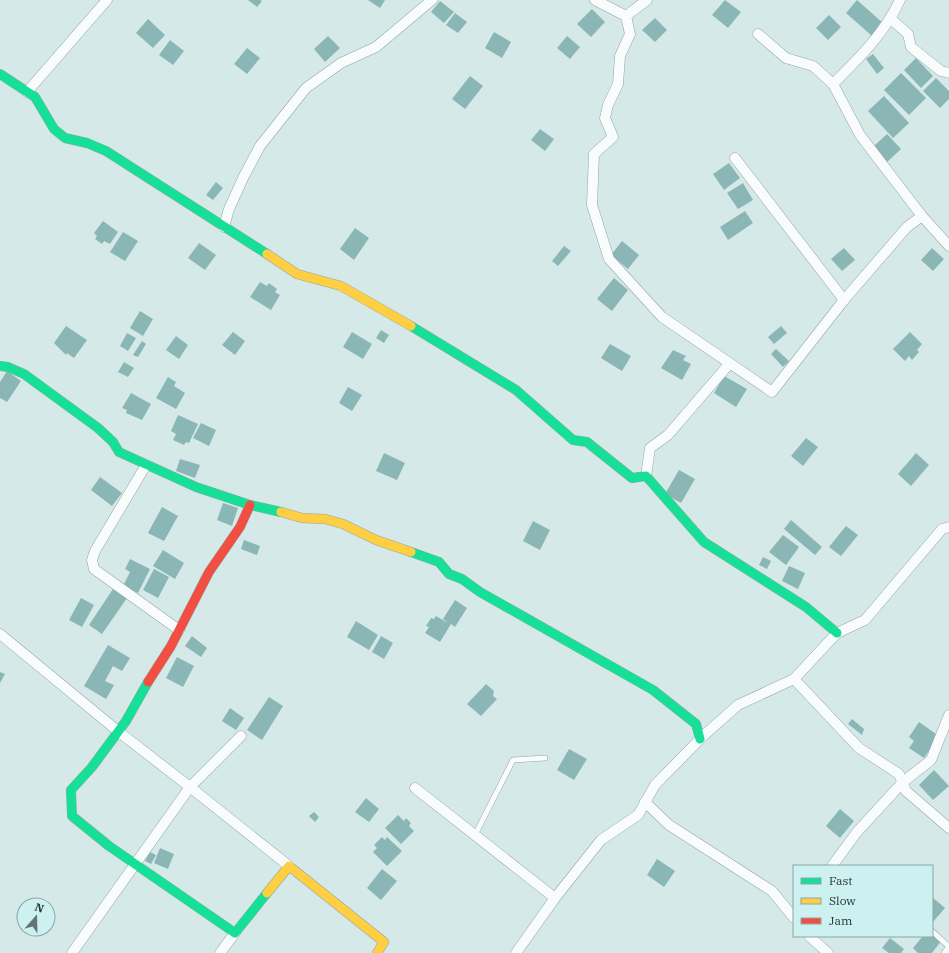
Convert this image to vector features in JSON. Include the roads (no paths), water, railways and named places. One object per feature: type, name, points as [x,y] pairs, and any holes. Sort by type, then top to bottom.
[{"type":"street","points":[[27,92],[107,0]]},
{"type":"street","points":[[224,227],[229,209],[260,146],[286,110],[306,88],[341,63],[376,47],[401,25],[420,12],[432,0]]},
{"type":"street","points":[[596,0],[626,16],[630,34],[620,56],[618,84],[608,105],[606,118],[613,137],[594,154],[592,205],[609,260],[662,317],[772,392],[844,300],[907,227],[922,216]]},
{"type":"street","points":[[626,16],[647,0]]},
{"type":"street","points":[[833,84],[871,46],[891,19],[900,0]]},
{"type":"street","points":[[891,19],[908,34],[911,47],[941,72],[949,73]]},
{"type":"street","points":[[758,34],[786,58],[813,66],[833,84],[860,135],[922,216],[949,246]]},
{"type":"street","points":[[0,74],[35,97],[54,128],[65,138],[87,143],[106,151],[297,274],[341,286],[429,336],[516,390],[573,440],[588,442],[632,478],[646,476]]},
{"type":"street","points":[[735,158],[844,300]]},
{"type":"street","points":[[730,363],[668,435],[650,448],[646,476],[704,542],[806,607],[837,633]]},
{"type":"street","points":[[0,366],[8,366],[24,374],[98,428],[113,442],[119,452],[146,465],[196,487],[250,505],[268,508],[302,518],[325,519],[343,524],[376,540],[439,562],[449,574],[462,579],[480,592],[653,690],[696,724],[700,739]]},
{"type":"street","points":[[146,465],[95,551],[92,560],[94,569],[179,630]]},
{"type":"street","points":[[235,933],[85,828],[72,816],[70,804],[72,790],[119,732],[179,630],[206,578],[240,527],[250,505]]},
{"type":"street","points":[[516,953],[555,898],[601,840],[638,815],[655,785],[700,739],[738,705],[794,679],[837,633],[865,620],[942,529],[949,527]]},
{"type":"street","points":[[0,634],[119,732],[384,942],[376,953]]},
{"type":"street","points":[[794,679],[859,748],[899,774],[906,791],[949,828]]},
{"type":"street","points":[[833,865],[857,832],[903,782],[931,760],[949,715]]},
{"type":"street","points":[[72,953],[190,787],[241,736]]},
{"type":"street","points":[[415,788],[555,898]]},
{"type":"street","points":[[646,802],[670,826],[772,891],[793,917]]},
{"type":"street","points":[[220,953],[289,866]]},
{"type":"street","points":[[785,907],[793,902]]},
{"type":"street","points":[[810,937],[828,953]]},
{"type":"lane","points":[[475,835],[513,760],[544,758]]},
{"type":"lane","points":[[933,932],[949,947]]}]
